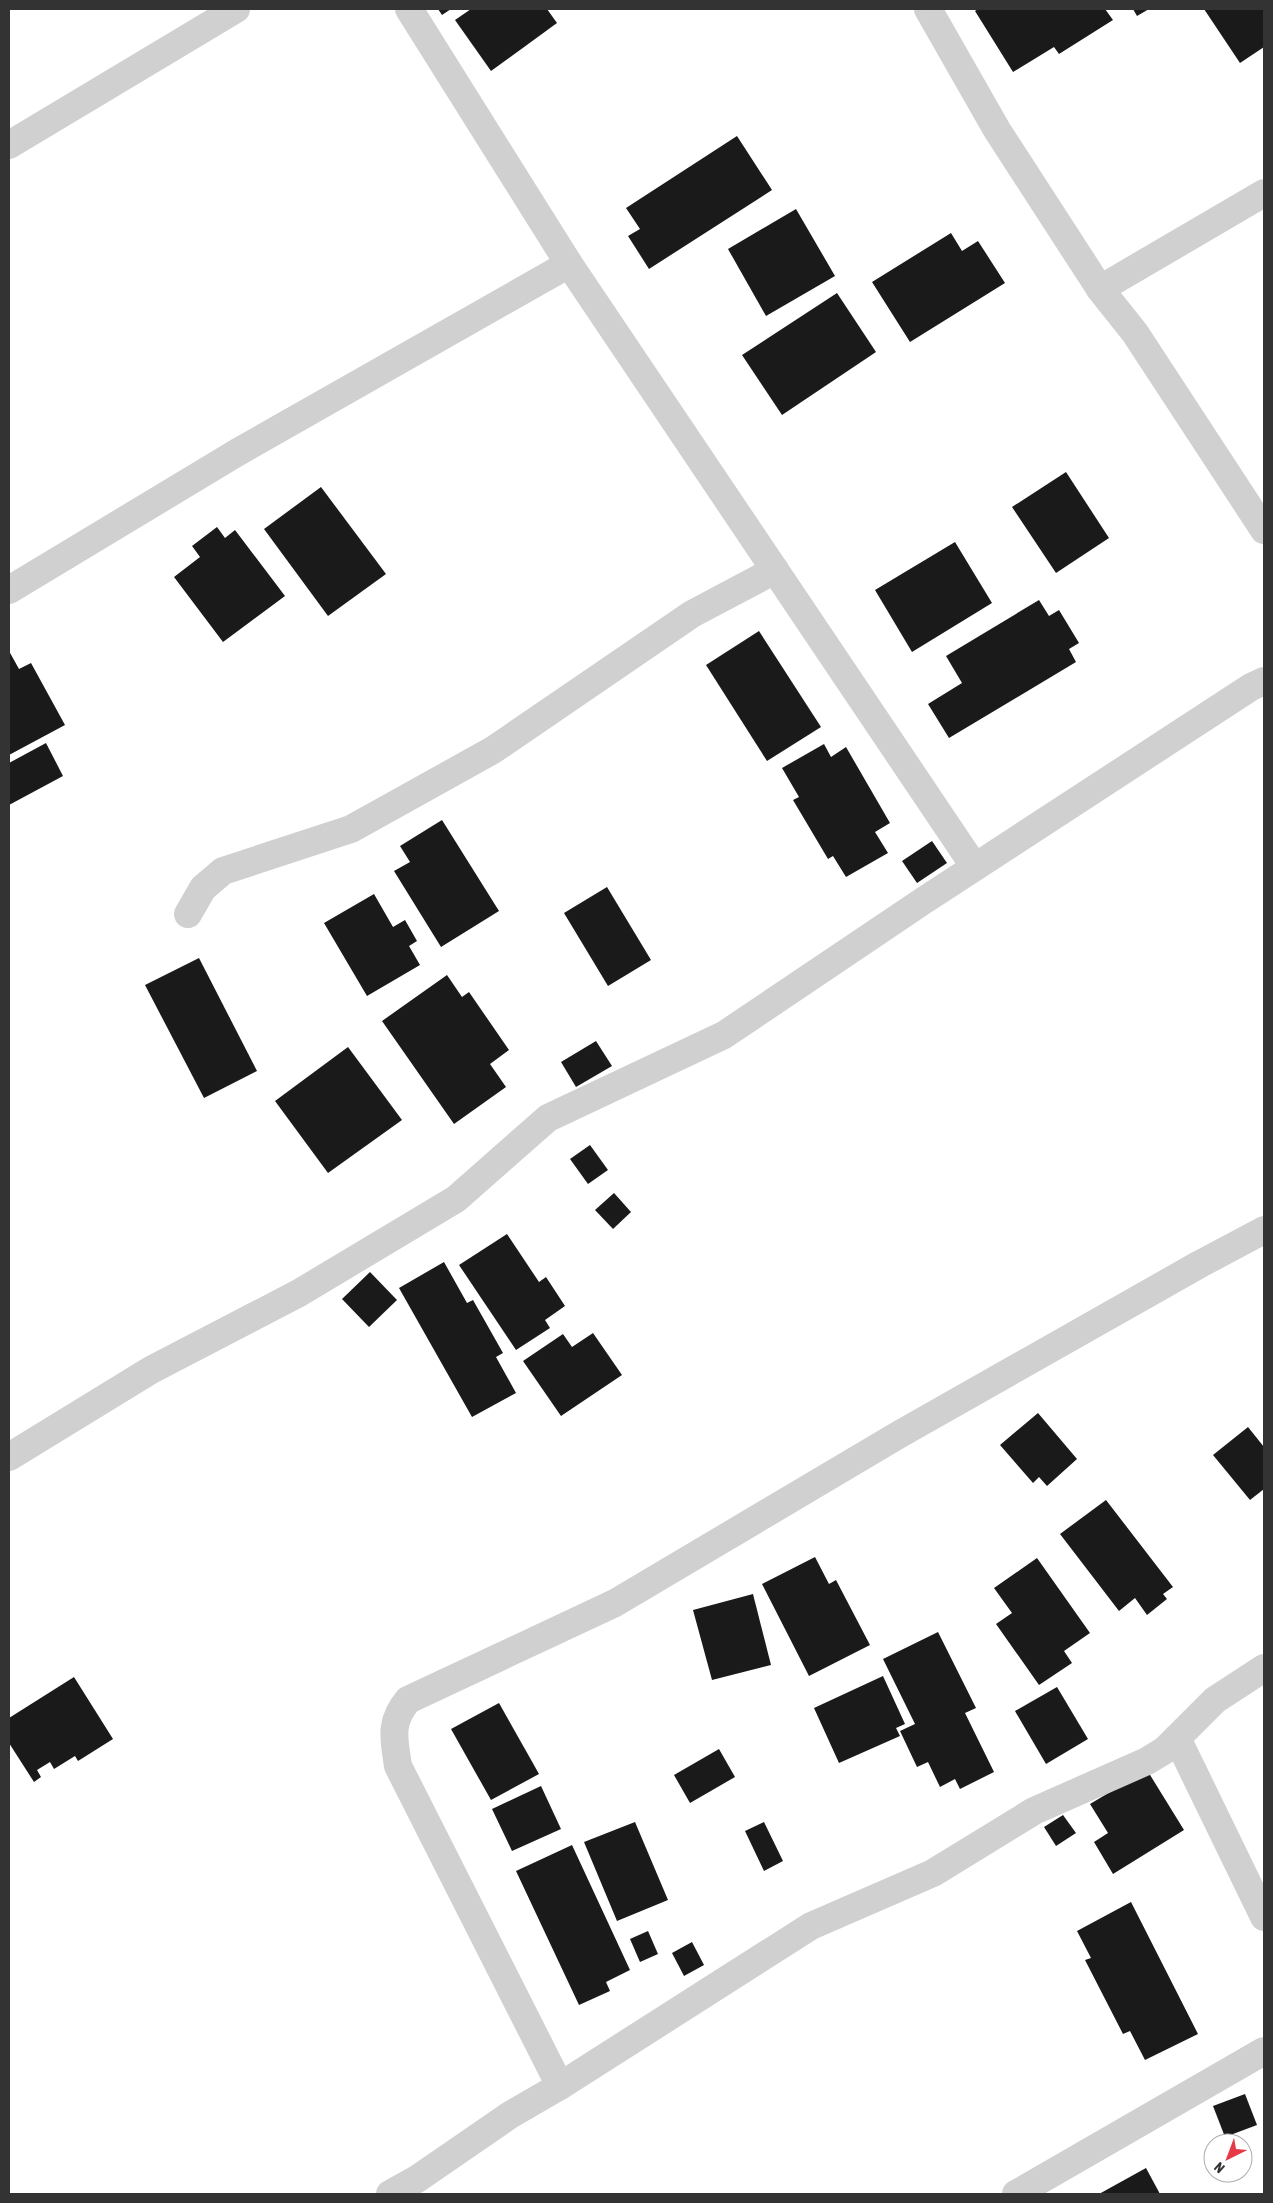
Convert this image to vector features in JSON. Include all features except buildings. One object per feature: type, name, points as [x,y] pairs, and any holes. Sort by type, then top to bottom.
[{"type":"street","points":[[9,145],[236,9]]},
{"type":"street","points":[[409,9],[569,264],[974,866]]},
{"type":"street","points":[[928,9],[997,130],[1100,289],[1135,333],[1264,530]]},
{"type":"street","points":[[1100,289],[1264,193]]},
{"type":"street","points":[[9,590],[238,452],[569,264]]},
{"type":"street","points":[[188,914],[203,888],[223,871],[351,829],[493,750],[692,614],[775,570]]},
{"type":"street","points":[[9,1457],[151,1370],[299,1293],[456,1199],[548,1118],[724,1035],[974,866],[1251,687],[1264,681]]},
{"type":"street","points":[[560,2086],[398,1766],[393,1732],[399,1711],[408,1700],[615,1603],[900,1434],[1200,1264],[1264,1230]]},
{"type":"street","points":[[390,2194],[417,2179],[510,2115],[560,2086],[811,1926],[933,1873],[1034,1811],[1147,1761],[1165,1750],[1215,1700],[1264,1668]]},
{"type":"street","points":[[1177,1738],[1264,1917]]},
{"type":"street","points":[[1016,2194],[1264,2051]]}]
